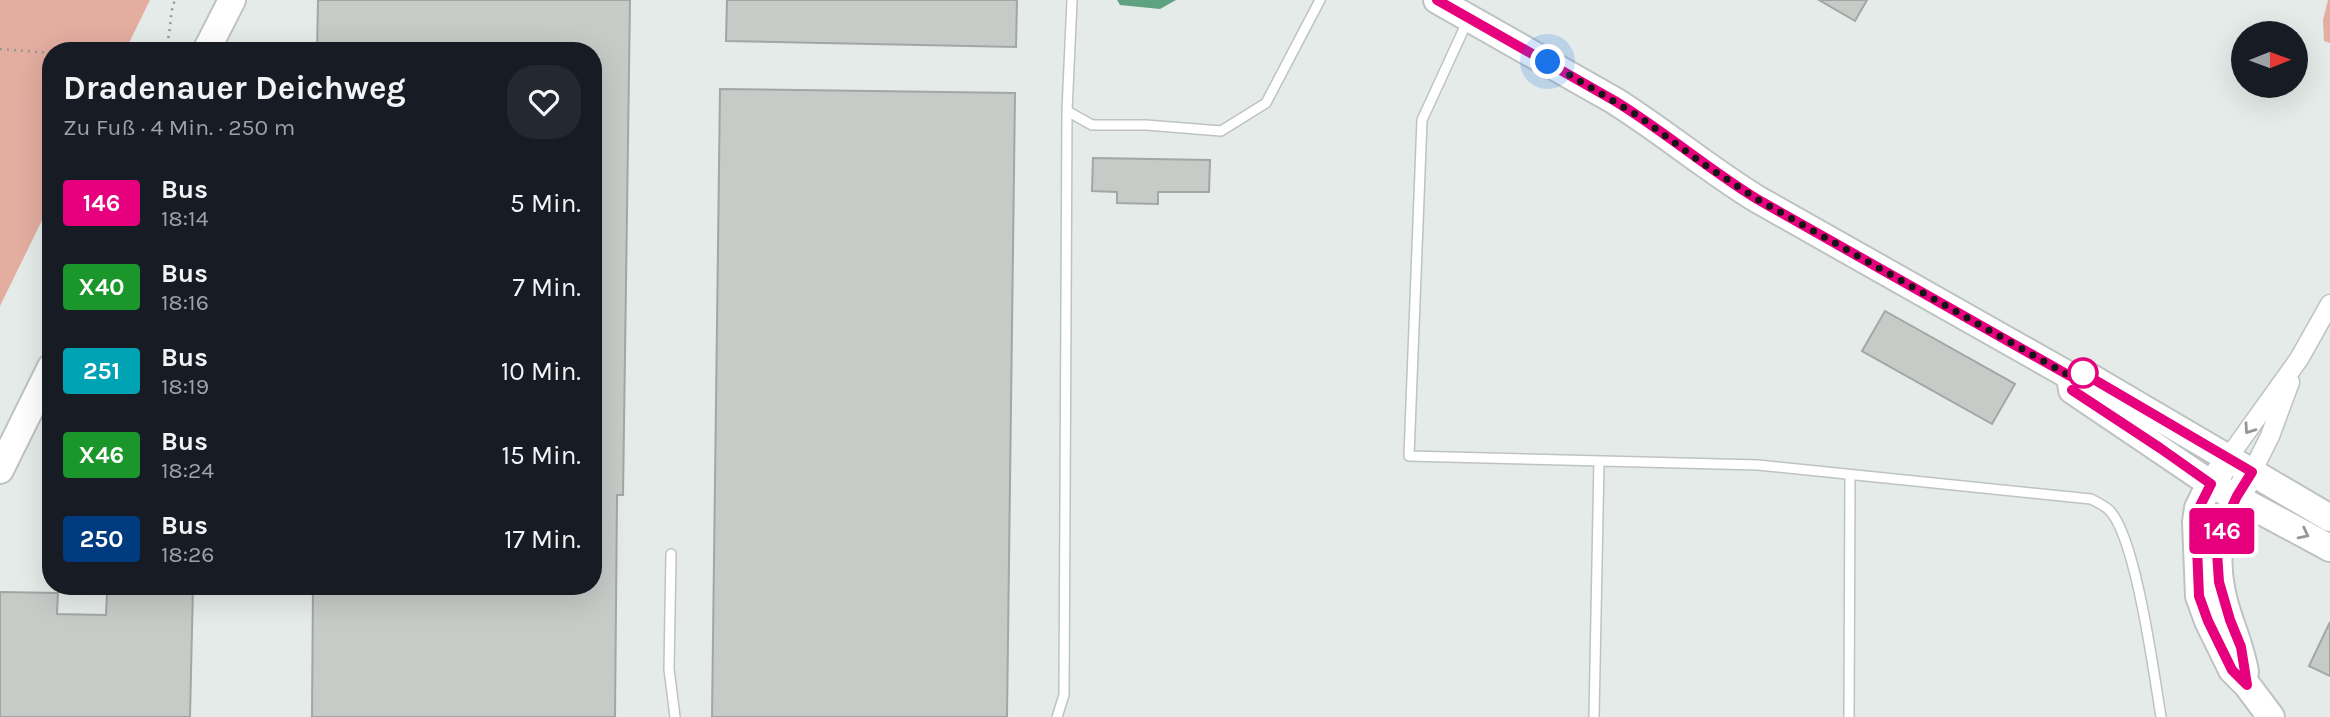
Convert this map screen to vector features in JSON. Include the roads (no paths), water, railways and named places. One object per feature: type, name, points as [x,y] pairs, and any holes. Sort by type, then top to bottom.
[{"type":"main road","points":[[211,42],[232,0]]},
{"type":"main road","points":[[1437,0],[1615,101],[1757,199],[2070,376],[2083,373],[2330,518]]},
{"type":"main road","points":[[2070,376],[2072,390],[2211,484],[2330,548]]},
{"type":"main road","points":[[0,470],[42,385]]},
{"type":"main road","points":[[2228,458],[2211,484],[2199,508],[2196,522],[2199,596],[2232,670],[2271,717]]},
{"type":"main road","points":[[2247,685],[2241,647],[2230,620],[2217,568],[2217,552],[2222,531],[2237,496],[2252,472]]},
{"type":"street","points":[[2228,458],[2299,359],[2330,304]]},
{"type":"street","points":[[2252,472],[2270,436],[2299,359]]},
{"type":"lane","points":[[1057,717],[1064,695],[1067,111],[1072,0]]},
{"type":"lane","points":[[1067,111],[1093,125],[1146,125],[1221,131],[1266,103],[1320,0]]},
{"type":"lane","points":[[1469,18],[1422,120],[1409,456],[1758,466],[2091,499],[2110,510],[2121,529],[2132,561],[2161,717]]},
{"type":"lane","points":[[1594,717],[1599,461]]},
{"type":"lane","points":[[1849,717],[1850,475]]},
{"type":"lane","points":[[671,554],[669,669],[675,717]]}]
